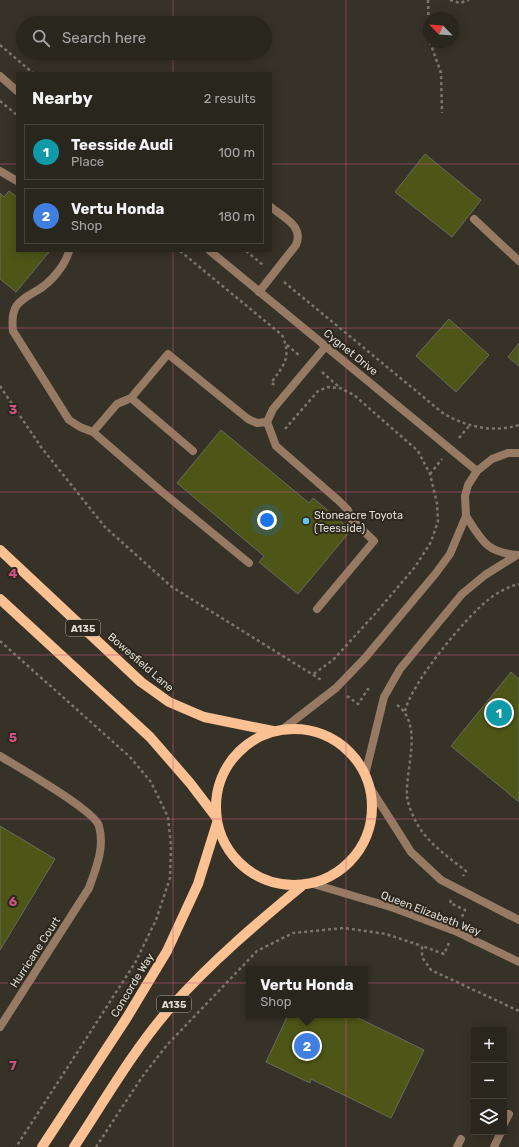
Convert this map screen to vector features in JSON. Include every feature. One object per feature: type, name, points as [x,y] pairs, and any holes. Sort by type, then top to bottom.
[{"type":"main road","name":"Bowesfield Lane","points":[[0,550],[141,682],[169,702],[204,717],[278,730]]},
{"type":"main road","name":"A135","points":[[0,599],[150,737],[190,783],[216,820],[224,842],[240,864],[257,876],[274,883],[306,884]]},
{"type":"main road","name":"A135","points":[[74,1147],[126,1066],[170,1008],[226,950],[306,884],[338,871],[351,859],[363,844],[371,816],[370,786],[366,775],[348,750],[328,736],[305,729],[278,730],[254,739],[241,748],[225,769],[216,795],[216,820]]},
{"type":"main road","name":"Concorde Way","points":[[42,1147],[126,1020],[167,952],[198,884],[216,820]]},
{"type":"street","points":[[0,76],[16,89]]},
{"type":"street","points":[[0,172],[16,180]]},
{"type":"street","points":[[259,292],[296,245],[300,237],[294,226],[272,208]]},
{"type":"street","points":[[474,219],[519,261]]},
{"type":"street","points":[[68,252],[61,267],[51,280],[20,300],[14,311],[12,321],[13,331],[69,420],[80,427],[93,432],[161,492],[249,563]]},
{"type":"street","name":"Cygnet Drive","points":[[211,252],[477,471]]},
{"type":"street","points":[[317,609],[374,541],[352,520],[348,510],[339,501],[276,446],[267,422],[273,409],[326,346]]},
{"type":"street","points":[[93,432],[116,404],[131,398],[168,354],[248,419],[257,423],[267,422]]},
{"type":"street","points":[[131,398],[193,451]]},
{"type":"street","points":[[278,730],[336,688],[365,658],[436,573],[450,554],[466,516],[465,496],[468,485],[477,471],[492,459],[508,454],[519,453]]},
{"type":"street","points":[[466,516],[484,544],[503,554],[518,555]]},
{"type":"street","points":[[366,775],[384,696],[400,669],[462,594],[485,574],[518,555]]},
{"type":"street","name":"Hurricane Court","points":[[0,756],[86,811],[99,825],[101,854],[89,888],[0,1027]]},
{"type":"street","points":[[370,786],[411,852],[441,880],[519,920]]},
{"type":"street","name":"Queen Elizabeth Way","points":[[306,884],[394,908],[455,931],[519,962]]},
{"type":"street","points":[[507,1118],[509,1114]]},
{"type":"street","points":[[494,1147],[500,1135]]},
{"type":"street","points":[[457,1147],[461,1139]]},
{"type":"path","points":[[428,0],[428,12]]},
{"type":"path","points":[[450,0],[460,4],[469,0]]},
{"type":"path","points":[[0,45],[16,59]]},
{"type":"path","points":[[432,48],[441,73],[442,113]]},
{"type":"path","points":[[18,60],[32,72]]},
{"type":"path","points":[[0,101],[16,114]]},
{"type":"path","points":[[181,252],[282,335],[286,345],[287,355],[284,365],[271,382],[286,394]]},
{"type":"path","points":[[247,252],[444,414],[461,423],[479,428],[510,428],[519,425]]},
{"type":"path","points":[[0,386],[41,447],[105,528],[172,587],[336,688],[358,704],[368,689],[384,696],[405,711],[412,729],[407,798],[415,820],[434,846],[466,871],[450,903],[465,910],[444,954],[386,934],[344,928],[293,933],[257,951],[167,1045],[142,1077],[96,1147]]},
{"type":"path","points":[[274,442],[318,391],[328,387],[340,388],[354,395],[418,451],[430,474],[437,503],[438,521],[431,542],[414,567],[374,615],[333,660],[312,674]]},
{"type":"path","points":[[405,711],[413,691],[422,675],[472,615],[490,598],[519,584]]},
{"type":"path","points":[[0,641],[130,757],[151,782],[168,817],[171,846],[170,878],[156,920],[136,963],[16,1147]]},
{"type":"path","points":[[422,946],[422,957],[431,970],[519,1011]]},
{"type":"building","points":[[425,154],[481,200],[452,237],[395,192]]},
{"type":"building","points":[[9,191],[16,196],[16,252],[49,252],[16,292],[0,279],[0,193],[4,197]]},
{"type":"building","points":[[449,319],[489,355],[456,392],[416,356]]},
{"type":"building","points":[[519,343],[519,366],[508,357]]},
{"type":"building","points":[[221,430],[309,503],[313,498],[351,530],[298,594],[259,562],[264,556],[177,483]]},
{"type":"building","points":[[511,672],[519,679],[519,802],[451,746]]},
{"type":"building","points":[[0,826],[55,859],[0,950]]},
{"type":"building","points":[[287,1018],[358,1018],[424,1050],[391,1118],[311,1079],[310,1083],[266,1062]]},
{"type":"place","name":"Stoneacre Toyota (Teesside)","points":[[306,521]]},
{"type":"place","name":"Teesside Audi","points":[[499,713]]},
{"type":"place","name":"Vertu Honda","points":[[307,1046]]}]
